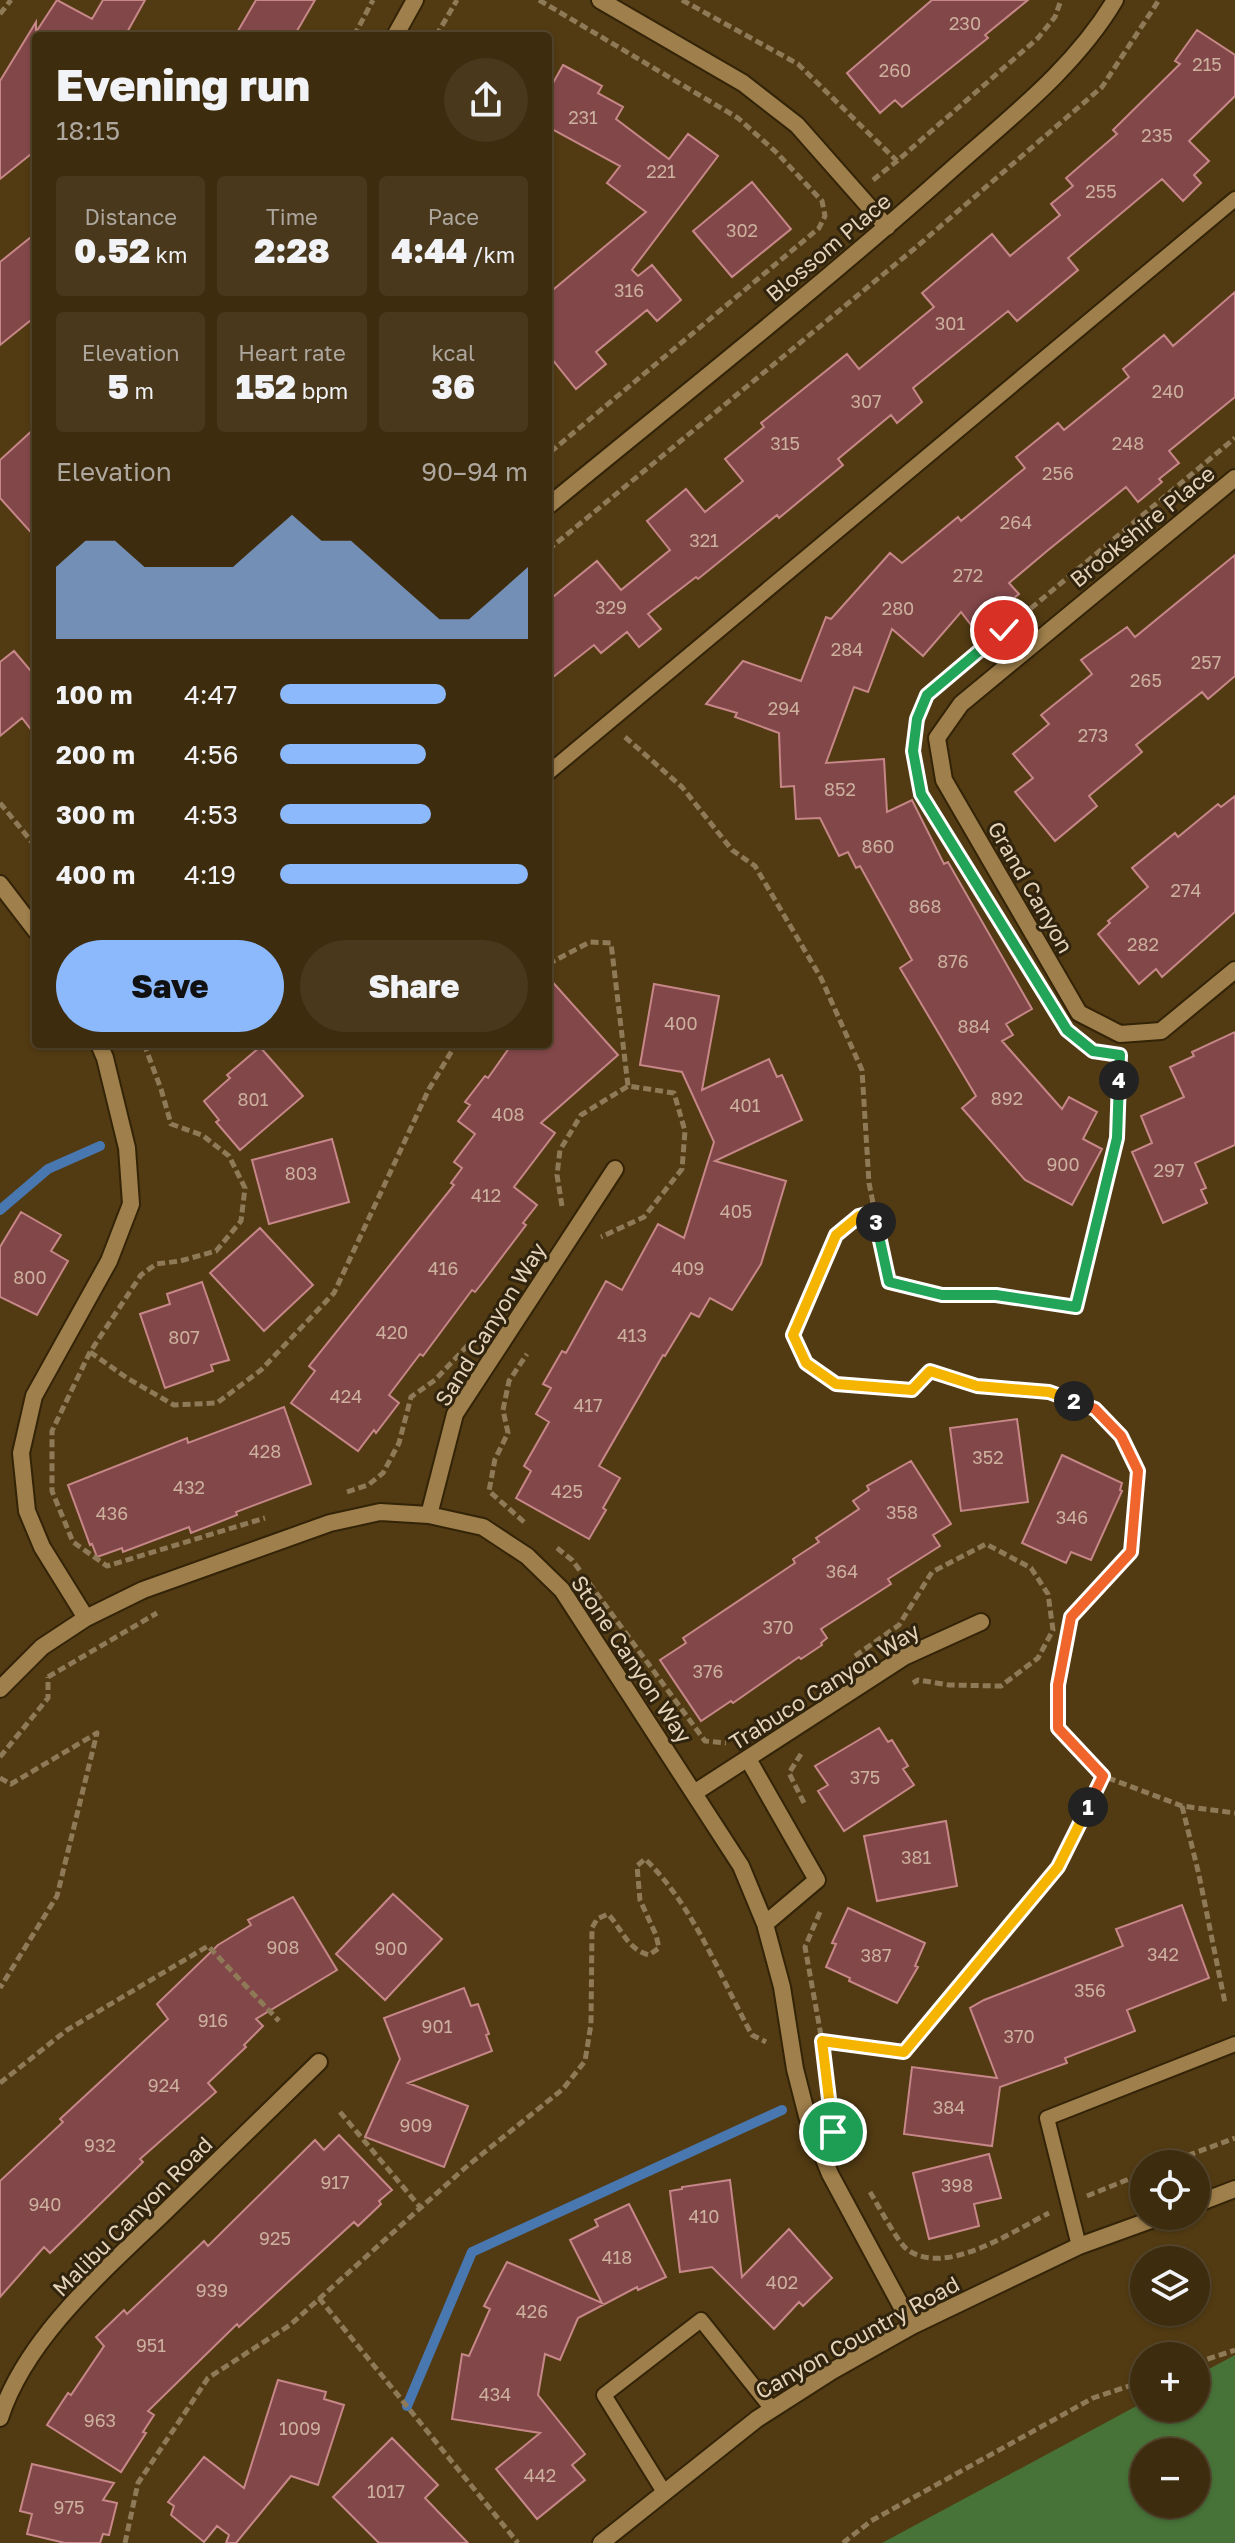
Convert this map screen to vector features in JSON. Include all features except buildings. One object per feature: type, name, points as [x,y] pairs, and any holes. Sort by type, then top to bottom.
[{"type":"street","points":[[397,32],[415,0]]},
{"type":"street","points":[[600,0],[743,83],[797,125],[887,227]]},
{"type":"street","name":"Blossom Place","points":[[552,503],[887,227],[1048,84],[1106,16],[1115,0]]},
{"type":"street","name":"Brookshire Place","points":[[937,738],[961,704],[1235,478]]},
{"type":"street","name":"Grand Canyon","points":[[937,738],[944,780],[1079,1013],[1120,1034],[1161,1031],[1235,970]]},
{"type":"street","points":[[0,884],[32,926]]},
{"type":"street","points":[[86,1618],[42,1547],[27,1511],[21,1453],[34,1396],[109,1261],[131,1204],[127,1148],[101,1048]]},
{"type":"street","name":"Sand Canyon Way","points":[[429,1515],[455,1414],[615,1169]]},
{"type":"street","name":"Stone Canyon Way","points":[[0,1689],[42,1647],[86,1618],[143,1590],[330,1523],[380,1512],[429,1515],[483,1527],[527,1556],[562,1590],[741,1866],[765,1924],[782,1987],[795,2069],[807,2116],[830,2174],[912,2326]]},
{"type":"street","name":"Trabuco Canyon Way","points":[[694,1793],[904,1657],[981,1622]]},
{"type":"street","points":[[748,1759],[817,1880],[765,1924]]},
{"type":"street","name":"Malibu Canyon Road","points":[[0,2418],[8,2393],[37,2349],[88,2287],[319,2062]]},
{"type":"street","points":[[1210,2199],[1235,2189]]},
{"type":"street","name":"Canyon Country Road","points":[[601,2543],[772,2409],[912,2326],[1079,2246],[1130,2228]]},
{"type":"lane","points":[[552,770],[1235,199]]},
{"type":"lane","points":[[1079,2246],[1047,2118],[1235,2044]]},
{"type":"lane","points":[[664,2492],[604,2395],[701,2320],[772,2409]]},
{"type":"path","points":[[0,14],[11,0]]},
{"type":"path","points":[[356,32],[373,0]]},
{"type":"path","points":[[438,32],[457,0]]},
{"type":"path","points":[[539,0],[738,118],[822,201],[825,216],[819,228],[552,451]]},
{"type":"path","points":[[682,0],[798,64],[897,161],[1038,38],[1055,17],[1061,0]]},
{"type":"path","points":[[552,547],[914,249],[1102,87],[1159,0]]},
{"type":"path","points":[[915,735],[917,719],[927,695],[1235,438]]},
{"type":"path","points":[[610,721],[636,749],[682,787],[732,850],[755,866],[821,978],[862,1070],[869,1183],[889,1282],[942,1295],[996,1295],[1076,1307],[1117,1138],[1120,1055]]},
{"type":"path","points":[[0,803],[32,842]]},
{"type":"path","points":[[552,962],[590,942],[611,943],[628,1086]]},
{"type":"path","points":[[146,1048],[171,1124],[202,1135],[229,1156],[245,1188],[241,1221],[216,1251],[156,1264],[141,1275],[120,1302],[90,1352],[52,1431],[52,1491],[73,1542],[107,1566],[267,1517]]},
{"type":"path","points":[[90,1352],[174,1405],[217,1403],[261,1370],[334,1293],[429,1089],[454,1048]]},
{"type":"path","points":[[1107,1053],[1130,1056]]},
{"type":"path","points":[[554,1218],[562,1206],[557,1175],[560,1150],[581,1115],[628,1086],[674,1093],[685,1131],[682,1169],[644,1217],[602,1236],[594,1249]]},
{"type":"path","points":[[874,1212],[859,1216],[836,1235],[793,1335],[806,1363],[836,1384],[912,1390],[930,1371],[977,1386],[1049,1392],[1095,1409],[1121,1436],[1138,1471],[1131,1552],[1071,1617],[1058,1685],[1058,1728],[1103,1776],[1182,1806],[1235,1813]]},
{"type":"path","points":[[339,1494],[368,1485],[383,1473],[399,1443],[411,1397],[435,1380],[475,1336]]},
{"type":"path","points":[[535,1341],[509,1381],[503,1410],[508,1433],[495,1459],[489,1491],[536,1532]]},
{"type":"path","points":[[548,1541],[572,1560],[705,1741],[736,1744]]},
{"type":"path","points":[[849,1661],[899,1625],[932,1572],[986,1544],[1031,1568],[1048,1594],[1053,1630],[1038,1658],[1001,1686],[949,1685],[918,1680],[906,1686]]},
{"type":"path","points":[[36,1684],[162,1610]]},
{"type":"path","points":[[0,1757],[48,1698],[48,1677]]},
{"type":"path","points":[[0,1778],[11,1784],[97,1733],[57,1896],[0,1988]]},
{"type":"path","points":[[809,1742],[789,1773],[810,1814]]},
{"type":"path","points":[[822,2041],[904,2052],[1058,1867],[1103,1776]]},
{"type":"path","points":[[1182,1806],[1225,2003]]},
{"type":"path","points":[[125,2543],[138,2483],[208,2378],[290,2325],[420,2207],[563,2089],[585,2061],[591,2024],[592,1928],[597,1919],[608,1914],[624,1939],[641,1953],[649,1955],[659,1948],[640,1900],[637,1866],[645,1859],[678,1900],[704,1942],[752,2035],[766,2042]]},
{"type":"path","points":[[827,1905],[817,1915],[805,1947],[822,2041],[829,2102]]},
{"type":"path","points":[[0,2083],[67,2030],[208,1946],[279,2021]]},
{"type":"path","points":[[764,2026],[769,2055]]},
{"type":"path","points":[[340,2112],[420,2207]]},
{"type":"path","points":[[1203,2150],[1235,2138]]},
{"type":"path","points":[[866,2185],[907,2250],[932,2258],[964,2255],[1068,2204],[1130,2179]]},
{"type":"path","points":[[319,2298],[518,2543]]},
{"type":"path","points":[[1210,2358],[1235,2350]]},
{"type":"path","points":[[843,2543],[871,2521],[1093,2398],[1130,2386]]},
{"type":"green space","points":[[1235,2355],[1235,2543],[882,2543],[1130,2410],[1130,2422],[1210,2422],[1210,2368]]},
{"type":"waterway","points":[[0,1210],[48,1169],[100,1146]]},
{"type":"waterway","points":[[407,2406],[472,2252],[782,2110]]},
{"type":"route","points":[[833,2132],[822,2041],[904,2052],[1058,1867],[1103,1776],[1058,1728],[1058,1685],[1071,1617],[1131,1552],[1138,1471],[1121,1436],[1095,1409],[1049,1392],[977,1386],[930,1371],[912,1390],[836,1384],[806,1363],[793,1335],[836,1235],[859,1216],[874,1212],[889,1282],[942,1295],[996,1295],[1076,1307],[1117,1138],[1120,1055],[1093,1051],[1067,1030],[921,794],[913,751],[917,719],[927,695],[1004,630]]}]
